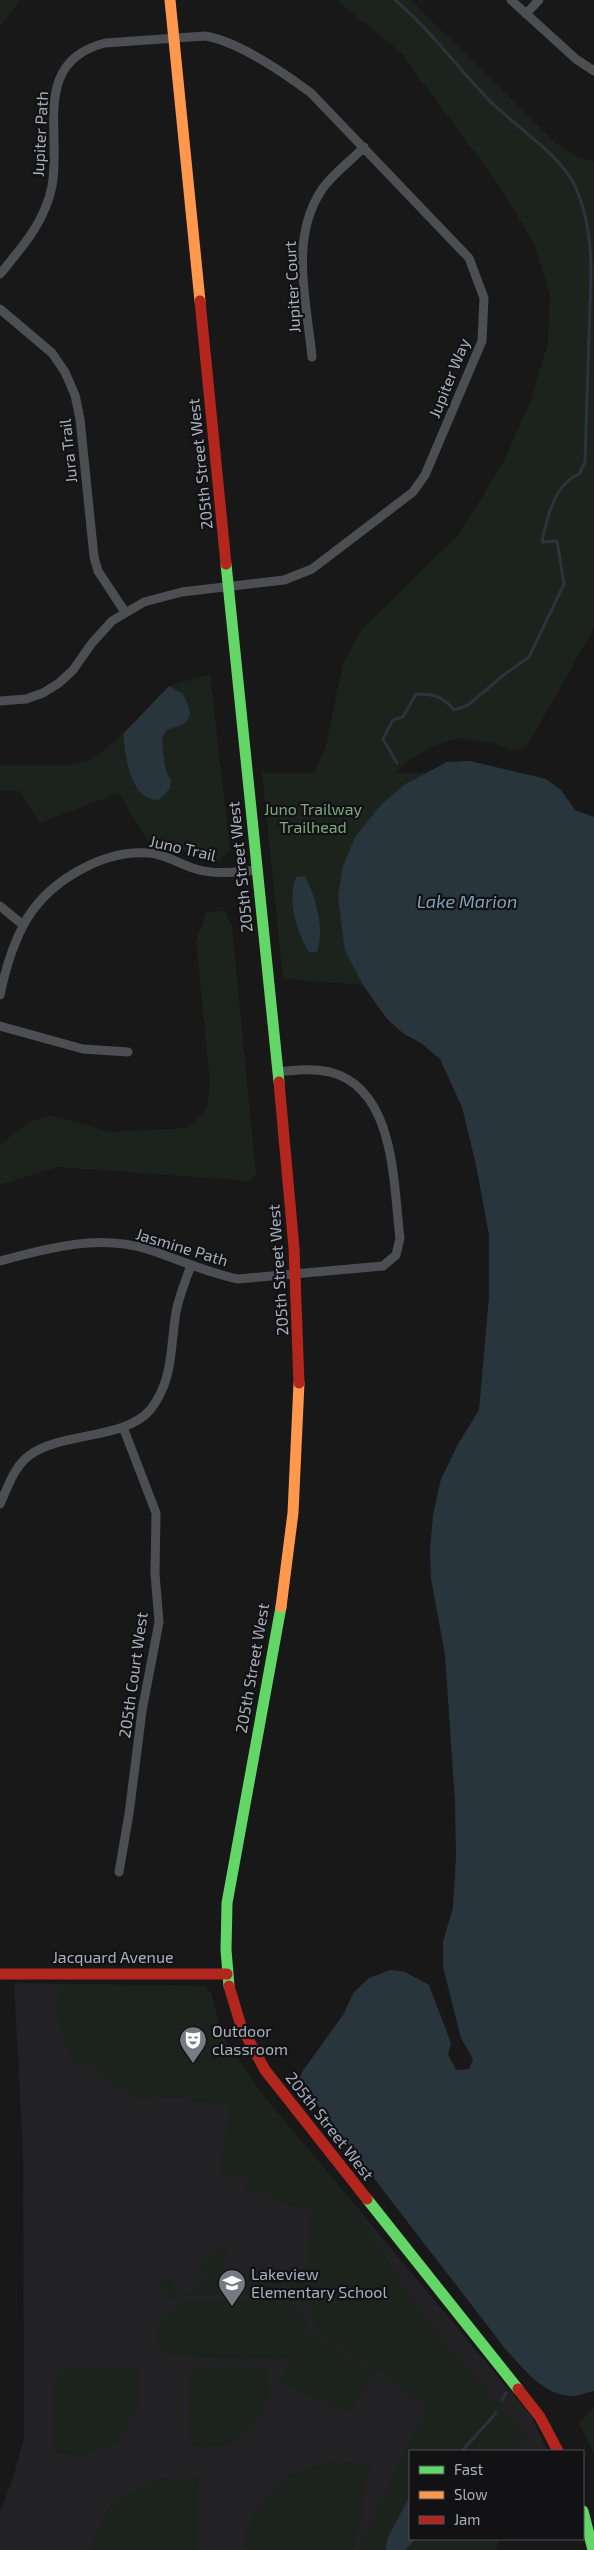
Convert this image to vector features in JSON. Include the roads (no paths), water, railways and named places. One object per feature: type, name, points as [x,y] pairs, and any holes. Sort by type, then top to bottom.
[{"type":"street","name":"205th Street West","points":[[170,0],[297,1275],[298,1406],[289,1543],[274,1646],[227,1903],[224,1938],[227,1974],[240,2026],[265,2070],[540,2417],[558,2450]]},
{"type":"street","points":[[510,0],[576,59],[594,71]]},
{"type":"street","points":[[526,14],[539,0]]},
{"type":"street","name":"Jupiter Way","points":[[0,702],[26,699],[59,683],[73,670],[102,631],[124,612],[144,602],[166,594],[284,580],[312,569],[413,492],[425,475],[482,340],[484,298],[469,258],[311,93],[290,78],[221,39],[205,36],[174,37]]},
{"type":"street","name":"Jupiter Path","points":[[0,274],[38,226],[46,206],[52,186],[55,91],[62,72],[75,57],[93,46],[174,37]]},
{"type":"street","name":"Jupiter Court","points":[[312,357],[302,252],[304,224],[321,190],[364,147]]},
{"type":"street","name":"Jura Trail","points":[[0,310],[52,353],[70,383],[80,420],[94,557],[98,571],[124,612]]},
{"type":"street","name":"Juno Trail","points":[[0,995],[7,962],[23,925],[57,886],[77,872],[115,856],[149,853],[165,856],[195,869],[212,872],[256,870]]},
{"type":"street","points":[[0,906],[23,925]]},
{"type":"street","points":[[0,1026],[82,1050],[128,1052]]},
{"type":"street","name":"Jasmine Path","points":[[0,1261],[56,1246],[106,1242],[145,1248],[220,1276],[238,1279],[383,1266],[396,1255],[400,1238],[386,1133],[372,1101],[354,1084],[332,1073],[310,1069],[277,1072]]},
{"type":"street","points":[[0,1504],[16,1470],[28,1456],[44,1446],[124,1427],[148,1411],[165,1386],[170,1367],[176,1310],[191,1265]]},
{"type":"street","name":"205th Court West","points":[[119,1872],[129,1814],[142,1711],[159,1622],[155,1574],[156,1513],[124,1427]]},
{"type":"street","name":"Jacquard Avenue","points":[[0,1974],[227,1974]]},
{"type":"street","points":[[584,2515],[593,2550]]},
{"type":"water","points":[[169,686],[183,694],[190,714],[185,722],[170,728],[163,736],[162,745],[165,764],[171,780],[170,788],[159,800],[149,798],[141,793],[135,785],[128,765],[123,734]]},
{"type":"water","name":"Lake Marion","points":[[470,761],[546,779],[561,790],[575,810],[594,817],[594,2391],[574,2396],[561,2395],[543,2386],[507,2351],[299,2081],[302,2072],[343,2015],[354,1992],[369,1978],[390,1970],[405,1972],[429,1985],[451,2043],[448,2054],[456,2070],[469,2069],[473,2059],[461,2038],[443,1967],[443,1942],[453,1907],[456,1856],[455,1802],[445,1655],[431,1579],[430,1550],[433,1515],[441,1479],[458,1444],[479,1410],[489,1297],[489,1235],[476,1165],[462,1107],[440,1059],[421,1043],[404,1034],[387,1019],[363,985],[345,951],[338,897],[343,866],[355,837],[380,806],[405,784],[447,762]]},
{"type":"water","points":[[305,876],[313,894],[320,924],[317,952],[309,952],[304,944],[294,915],[293,886],[296,877]]},
{"type":"water","points":[[409,2498],[409,2540],[415,2540],[405,2550],[386,2550],[387,2539]]},
{"type":"waterway","points":[[395,0],[421,24],[491,102],[547,151],[567,173],[574,184],[585,216],[589,239],[591,273],[585,462],[579,474],[563,486],[553,503],[546,522],[542,542],[557,541],[564,584],[529,657],[468,705],[454,710],[442,699],[416,694],[403,717],[393,720],[383,739],[397,763]]},
{"type":"waterway","points":[[502,2400],[506,2393]]},
{"type":"waterway","points":[[463,2450],[496,2413]]},
{"type":"place","name":"Outdoor classroom","points":[[193,2064]]},
{"type":"place","name":"Lakeview Elementary School","points":[[232,2307]]},
{"type":"park label","name":"Juno Trailway Trailhead","points":[[313,818]]}]
